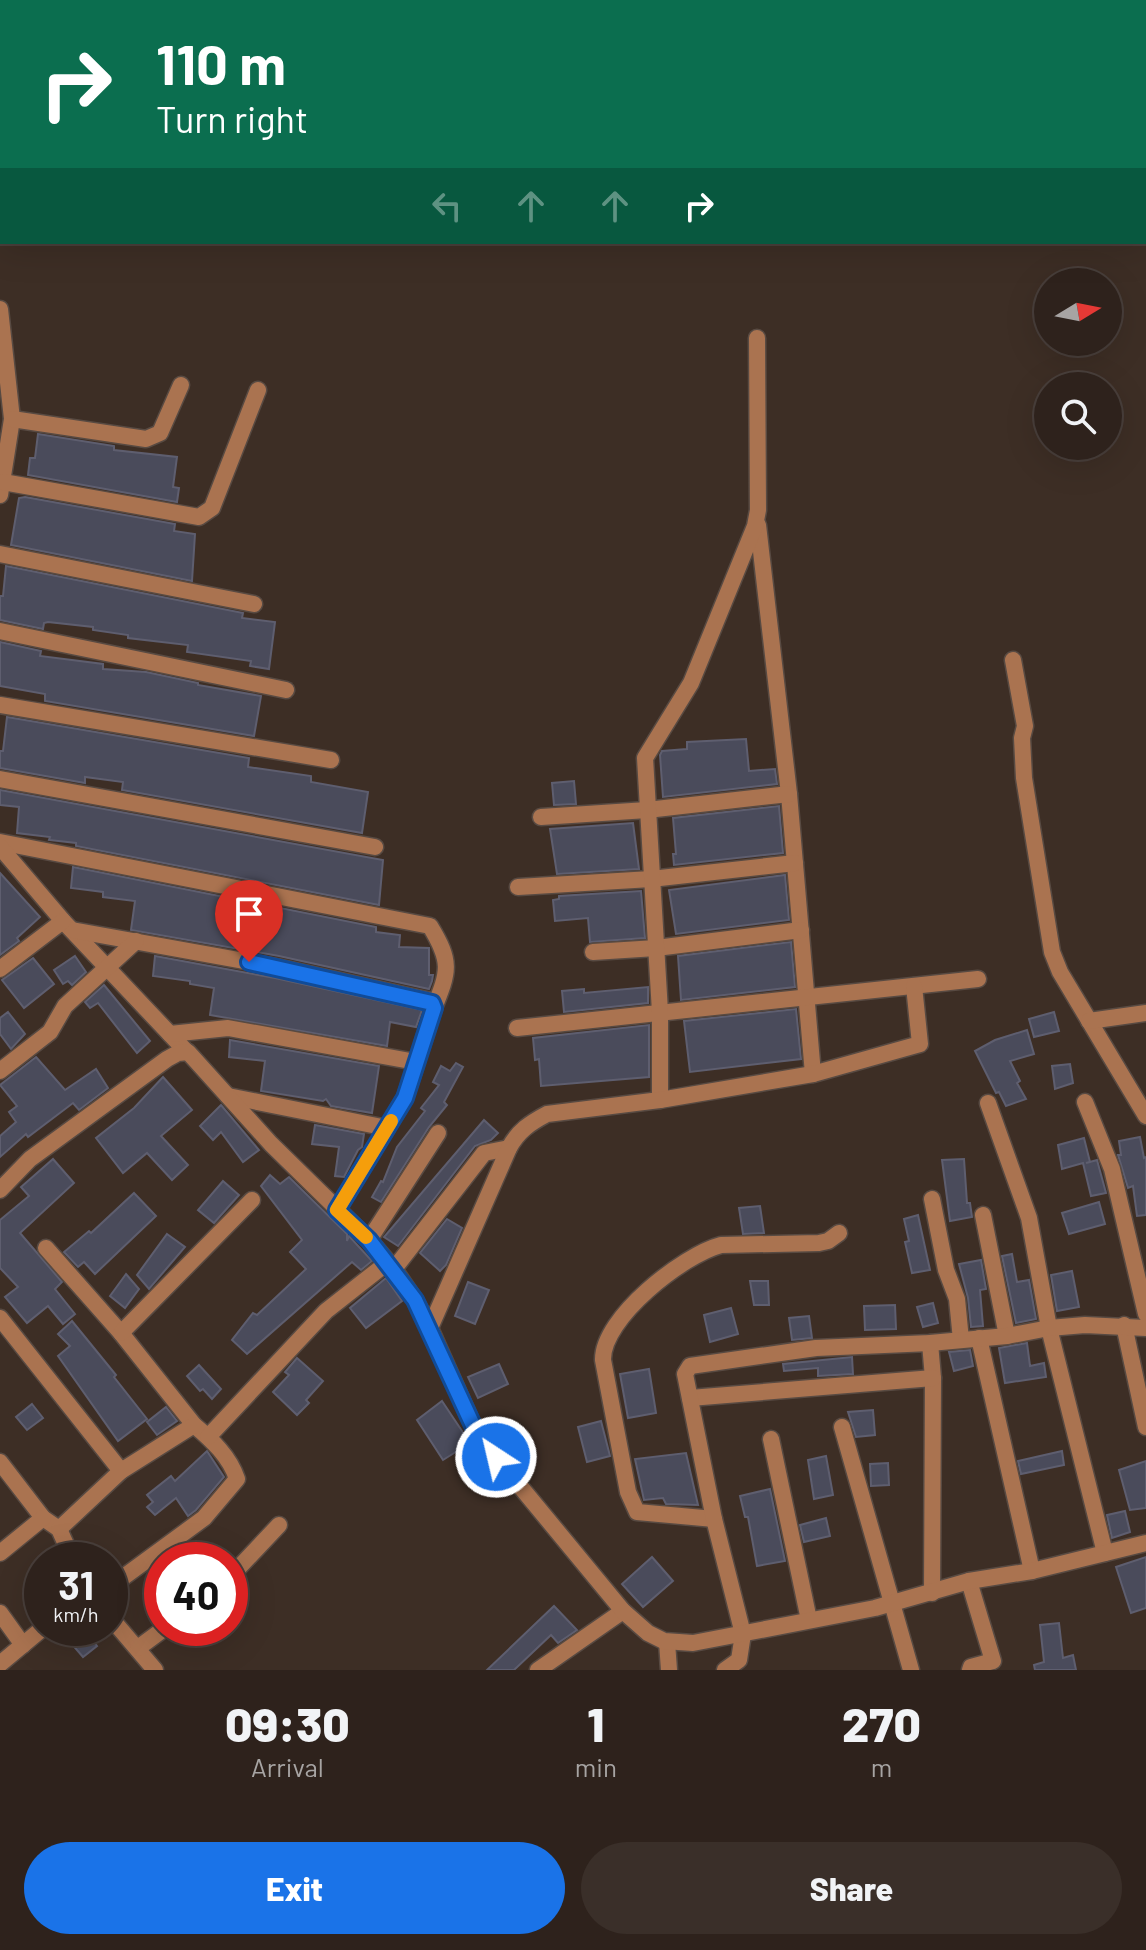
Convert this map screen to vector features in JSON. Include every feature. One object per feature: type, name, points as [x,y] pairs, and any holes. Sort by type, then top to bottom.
[{"type":"street","points":[[0,309],[12,419],[2,488],[199,517],[212,508],[258,390]]},
{"type":"street","points":[[757,338],[757,519],[789,794],[813,1074]]},
{"type":"street","points":[[12,419],[154,438],[160,433],[181,385]]},
{"type":"street","points":[[660,1100],[660,1012],[645,758],[691,683],[757,519]]},
{"type":"street","points":[[0,554],[254,604]]},
{"type":"street","points":[[0,631],[286,690]]},
{"type":"street","points":[[1013,660],[1025,726],[1022,766],[1052,952],[1060,972],[1146,1116]]},
{"type":"street","points":[[0,705],[331,760]]},
{"type":"street","points":[[0,779],[375,847]]},
{"type":"street","points":[[541,817],[647,810],[789,794]]},
{"type":"street","points":[[0,845],[67,925],[391,1266],[430,1328],[477,1434],[623,1611],[648,1633],[667,1642],[693,1643],[743,1634],[1146,1543]]},
{"type":"street","points":[[0,845],[430,926],[443,947],[447,974],[405,1098],[337,1210]]},
{"type":"street","points":[[518,887],[651,879],[795,863]]},
{"type":"street","points":[[0,969],[67,925],[431,1001],[434,1008]]},
{"type":"street","points":[[593,952],[656,948],[801,930]]},
{"type":"street","points":[[0,1071],[50,1032],[65,1006],[136,941]]},
{"type":"street","points":[[517,1028],[978,979]]},
{"type":"street","points":[[430,1328],[517,1133],[547,1114],[660,1100],[813,1074],[920,1044],[914,986]]},
{"type":"street","points":[[1089,1021],[1146,1013]]},
{"type":"street","points":[[170,1034],[228,1028],[416,1062]]},
{"type":"street","points":[[0,1190],[30,1159],[167,1059],[185,1050]]},
{"type":"street","points":[[228,1096],[387,1128]]},
{"type":"street","points":[[1085,1102],[1112,1169],[1146,1314]]},
{"type":"street","points":[[988,1103],[1029,1218],[1049,1328],[1105,1553]]},
{"type":"street","points":[[369,1240],[438,1133]]},
{"type":"street","points":[[208,1437],[326,1311],[391,1266],[484,1153],[509,1148]]},
{"type":"street","points":[[932,1199],[946,1270],[957,1299],[961,1340]]},
{"type":"street","points":[[121,1333],[252,1200]]},
{"type":"street","points":[[983,1215],[1007,1336]]},
{"type":"street","points":[[714,1519],[637,1512],[628,1492],[603,1360],[604,1349],[622,1318],[667,1274],[712,1248],[721,1245],[819,1243],[839,1233]]},
{"type":"street","points":[[46,1248],[121,1333],[194,1425],[233,1466],[237,1479],[204,1518],[128,1574]]},
{"type":"street","points":[[0,1318],[121,1471]]},
{"type":"street","points":[[1124,1325],[1146,1427]]},
{"type":"street","points":[[725,1670],[739,1660],[743,1634],[714,1519],[685,1374],[690,1366],[816,1348],[930,1343],[1007,1336],[1049,1328],[1124,1325],[1146,1328]]},
{"type":"street","points":[[979,1338],[1032,1571]]},
{"type":"street","points":[[930,1343],[933,1378],[932,1593]]},
{"type":"street","points":[[690,1398],[933,1378]]},
{"type":"street","points":[[59,1529],[121,1471],[194,1425]]},
{"type":"street","points":[[842,1427],[911,1670]]},
{"type":"street","points":[[771,1439],[809,1620]]},
{"type":"street","points":[[0,1462],[43,1518],[59,1529],[65,1542]]},
{"type":"street","points":[[0,1553],[43,1518]]},
{"type":"street","points":[[248,1558],[279,1525]]},
{"type":"street","points":[[969,1581],[993,1661],[971,1667],[970,1670]]},
{"type":"street","points":[[538,1670],[623,1611]]},
{"type":"street","points":[[0,1613],[23,1645],[0,1664]]},
{"type":"street","points":[[128,1642],[143,1662]]},
{"type":"street","points":[[667,1642],[669,1670]]},
{"type":"building","points":[[38,434],[114,446],[114,450],[177,457],[173,487],[179,488],[177,502],[28,475],[30,458],[35,458]]},
{"type":"building","points":[[19,498],[175,524],[174,531],[195,534],[192,581],[11,545]]},
{"type":"building","points":[[6,566],[243,613],[242,618],[275,622],[269,669],[250,666],[251,661],[187,652],[188,645],[128,638],[128,635],[93,630],[93,627],[48,622],[44,623],[43,629],[0,620],[0,596],[3,596]]},
{"type":"building","points":[[0,642],[41,651],[40,656],[103,664],[103,669],[146,672],[261,696],[254,736],[45,701],[45,694],[0,686]]},
{"type":"building","points":[[7,717],[249,758],[248,767],[311,776],[311,782],[368,792],[362,833],[122,790],[123,782],[85,777],[85,783],[0,768]]},
{"type":"building","points":[[746,739],[749,771],[775,769],[777,784],[663,797],[662,751],[687,749],[687,742]]},
{"type":"building","points":[[574,781],[576,804],[554,805],[552,783]]},
{"type":"building","points":[[0,790],[383,860],[379,905],[76,846],[76,843],[49,840],[50,837],[17,833],[19,807],[0,805]]},
{"type":"building","points":[[779,806],[783,853],[674,865],[673,818]]},
{"type":"building","points":[[633,823],[639,869],[557,874],[550,829]]},
{"type":"building","points":[[73,867],[376,927],[376,932],[400,935],[399,947],[429,948],[429,975],[433,975],[432,981],[429,989],[279,956],[131,930],[135,901],[103,897],[103,892],[71,888]]},
{"type":"building","points":[[0,873],[40,917],[17,938],[19,941],[0,955]]},
{"type":"building","points":[[785,875],[789,920],[676,934],[669,890]]},
{"type":"building","points":[[641,891],[645,938],[590,942],[588,918],[555,921],[553,900],[559,899],[559,896]]},
{"type":"building","points":[[791,942],[795,987],[681,1000],[678,956]]},
{"type":"building","points":[[75,956],[86,972],[72,985],[68,981],[63,984],[54,970]]},
{"type":"building","points":[[155,956],[422,1010],[416,1027],[390,1022],[387,1046],[210,1015],[214,988],[153,976]]},
{"type":"building","points":[[33,958],[54,984],[24,1008],[2,980]]},
{"type":"building","points":[[104,985],[150,1041],[137,1053],[98,1003],[90,1008],[85,1002]]},
{"type":"building","points":[[648,987],[648,1003],[564,1012],[562,991],[584,989],[584,993]]},
{"type":"building","points":[[796,1009],[801,1059],[690,1072],[684,1021]]},
{"type":"building","points":[[8,1012],[25,1034],[11,1049],[0,1034],[0,1018]]},
{"type":"building","points":[[1054,1012],[1059,1031],[1034,1037],[1029,1019]]},
{"type":"building","points":[[649,1025],[649,1077],[541,1086],[539,1059],[535,1060],[533,1038]]},
{"type":"building","points":[[1027,1030],[1034,1054],[1010,1061],[1026,1099],[1006,1106],[975,1051],[995,1040]]},
{"type":"building","points":[[230,1040],[379,1066],[372,1113],[331,1106],[326,1099],[261,1091],[265,1061],[229,1057]]},
{"type":"building","points":[[36,1057],[65,1090],[96,1069],[108,1088],[79,1110],[73,1103],[28,1137],[26,1134],[0,1157],[0,1136],[16,1122],[9,1112],[17,1106],[0,1085]]},
{"type":"building","points":[[456,1063],[463,1067],[444,1102],[447,1105],[429,1127],[381,1202],[372,1197],[383,1182],[397,1147],[425,1111],[421,1108],[439,1085],[433,1082],[441,1066],[450,1071]]},
{"type":"building","points":[[1070,1064],[1073,1083],[1055,1089],[1052,1066]]},
{"type":"building","points":[[163,1077],[192,1110],[161,1136],[188,1165],[172,1180],[147,1153],[123,1173],[96,1138],[134,1108]]},
{"type":"building","points":[[221,1105],[259,1150],[243,1162],[221,1132],[213,1140],[200,1126]]},
{"type":"building","points":[[484,1120],[498,1133],[491,1140],[475,1146],[398,1246],[384,1237]]},
{"type":"building","points":[[315,1125],[364,1134],[362,1147],[344,1177],[335,1176],[339,1147],[312,1144]]},
{"type":"building","points":[[1140,1137],[1146,1157],[1146,1215],[1137,1216],[1133,1186],[1128,1188],[1118,1155],[1121,1155],[1119,1141]]},
{"type":"building","points":[[1084,1138],[1090,1162],[1097,1160],[1106,1193],[1091,1196],[1083,1163],[1062,1169],[1058,1145]]},
{"type":"building","points":[[53,1159],[74,1183],[20,1233],[62,1282],[55,1289],[75,1314],[63,1324],[48,1306],[27,1323],[5,1297],[18,1287],[0,1268],[0,1220],[29,1196],[21,1187]]},
{"type":"building","points":[[964,1159],[967,1203],[970,1203],[972,1217],[950,1221],[942,1160]]},
{"type":"building","points":[[270,1175],[280,1184],[289,1177],[347,1234],[347,1241],[349,1236],[372,1261],[361,1270],[352,1262],[247,1354],[232,1340],[253,1313],[257,1315],[306,1269],[290,1252],[302,1240],[261,1186]]},
{"type":"building","points":[[223,1181],[239,1195],[214,1223],[198,1210]]},
{"type":"building","points":[[134,1193],[156,1216],[95,1274],[84,1262],[78,1267],[64,1252],[89,1231],[91,1233]]},
{"type":"building","points":[[1099,1202],[1105,1224],[1069,1234],[1062,1213]]},
{"type":"building","points":[[760,1206],[764,1233],[743,1234],[739,1208]]},
{"type":"building","points":[[918,1215],[930,1270],[912,1273],[904,1219]]},
{"type":"building","points":[[447,1219],[462,1228],[446,1265],[440,1271],[420,1253]]},
{"type":"building","points":[[167,1234],[185,1247],[149,1289],[137,1275]]},
{"type":"building","points":[[1012,1254],[1017,1282],[1029,1280],[1036,1319],[1016,1323],[1002,1256]]},
{"type":"building","points":[[981,1260],[986,1289],[980,1290],[983,1326],[971,1327],[968,1298],[959,1264]]},
{"type":"building","points":[[1072,1271],[1079,1307],[1057,1311],[1051,1275]]},
{"type":"building","points":[[126,1274],[139,1289],[125,1308],[110,1296]]},
{"type":"building","points":[[386,1278],[402,1301],[366,1328],[350,1308]]},
{"type":"building","points":[[750,1281],[768,1281],[769,1305],[754,1305]]},
{"type":"building","points":[[468,1282],[489,1290],[475,1324],[455,1316]]},
{"type":"building","points":[[933,1303],[938,1323],[923,1327],[917,1307]]},
{"type":"building","points":[[895,1305],[896,1329],[865,1330],[864,1306]]},
{"type":"building","points":[[731,1308],[738,1334],[710,1342],[704,1315]]},
{"type":"building","points":[[809,1316],[812,1338],[792,1340],[789,1318]]},
{"type":"building","points":[[72,1321],[147,1419],[118,1441],[58,1356],[70,1346],[58,1334]]},
{"type":"building","points":[[1027,1343],[1030,1366],[1044,1363],[1046,1377],[1005,1383],[999,1348]]},
{"type":"building","points":[[970,1350],[973,1366],[954,1371],[949,1352]]},
{"type":"building","points":[[852,1357],[853,1374],[818,1376],[818,1368],[784,1371],[783,1364]]},
{"type":"building","points":[[297,1358],[323,1381],[297,1415],[273,1392],[289,1375],[285,1372]]},
{"type":"building","points":[[499,1364],[508,1384],[478,1398],[468,1377]]},
{"type":"building","points":[[199,1365],[221,1389],[212,1399],[187,1376]]},
{"type":"building","points":[[649,1369],[656,1413],[628,1418],[620,1374]]},
{"type":"building","points":[[442,1401],[470,1443],[443,1460],[417,1420]]},
{"type":"building","points":[[32,1404],[43,1418],[27,1430],[16,1417]]},
{"type":"building","points":[[166,1407],[177,1421],[157,1435],[147,1422]]},
{"type":"building","points":[[873,1410],[875,1435],[856,1437],[848,1412]]},
{"type":"building","points":[[601,1421],[610,1456],[587,1462],[578,1427]]},
{"type":"building","points":[[207,1451],[224,1477],[188,1516],[176,1498],[155,1515],[147,1507],[153,1502],[147,1495],[171,1476],[175,1481]]},
{"type":"building","points":[[1062,1451],[1064,1465],[1021,1474],[1018,1461]]},
{"type":"building","points":[[686,1453],[698,1505],[666,1504],[663,1498],[644,1500],[635,1459]]},
{"type":"building","points":[[826,1456],[833,1495],[814,1499],[808,1460]]},
{"type":"building","points":[[1146,1461],[1146,1508],[1130,1510],[1119,1470]]},
{"type":"building","points":[[888,1463],[889,1485],[871,1486],[870,1464]]},
{"type":"building","points":[[770,1489],[785,1561],[757,1566],[748,1517],[745,1517],[740,1496]]},
{"type":"building","points":[[1125,1511],[1130,1532],[1112,1538],[1107,1515]]},
{"type":"building","points":[[826,1518],[830,1536],[804,1542],[800,1525]]},
{"type":"building","points":[[652,1557],[673,1581],[643,1607],[622,1584]]},
{"type":"building","points":[[1146,1557],[1146,1608],[1131,1613],[1116,1567]]},
{"type":"building","points":[[554,1606],[577,1630],[558,1643],[551,1635],[514,1670],[487,1670]]},
{"type":"building","points":[[1059,1623],[1063,1658],[1073,1655],[1076,1670],[1035,1670],[1034,1665],[1044,1662],[1040,1625]]},
{"type":"building","points":[[73,1646],[97,1646],[83,1657]]},
{"type":"slow traffic","points":[[366,1237],[337,1210],[391,1121]]},
{"type":"route","points":[[249,962],[432,1003],[434,1008],[405,1098],[337,1210],[369,1240],[415,1300],[477,1434],[496,1457]]}]
